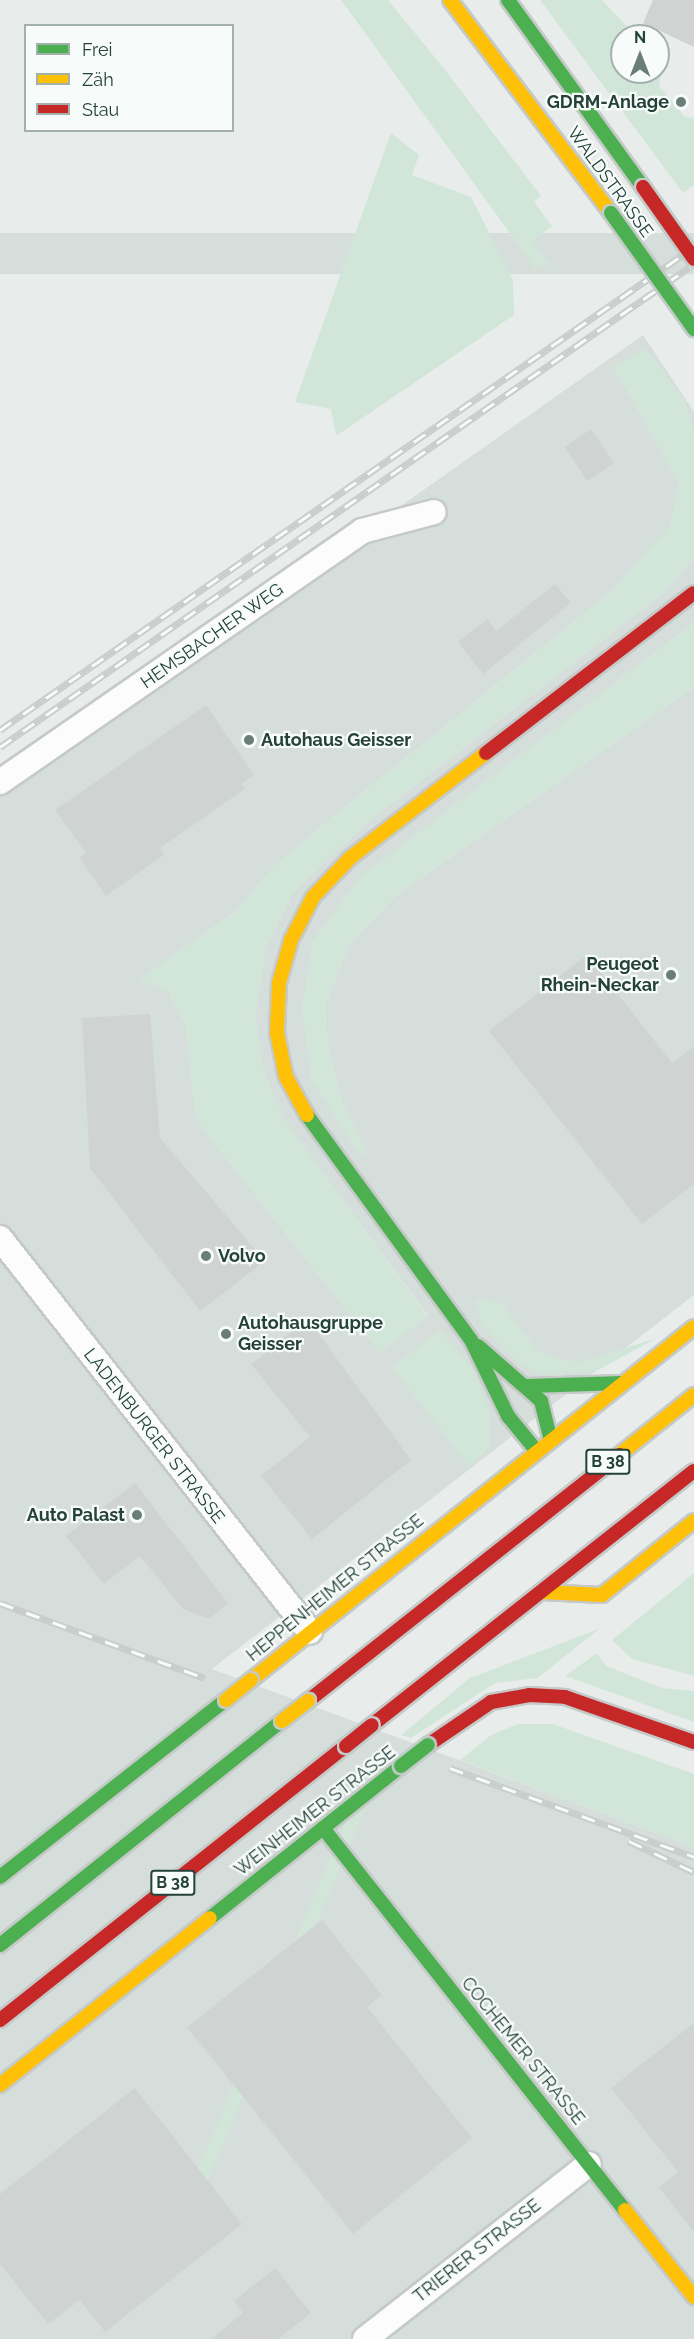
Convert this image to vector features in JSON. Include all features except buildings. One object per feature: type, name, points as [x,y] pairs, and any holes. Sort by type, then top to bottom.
[{"type":"main road","name":"WALDSTRASSE","points":[[450,0],[611,213],[694,329]]},
{"type":"main road","name":"WALDSTRASSE","points":[[508,0],[694,259]]},
{"type":"main road","points":[[535,1449],[508,1416],[471,1340],[309,1118],[285,1077],[277,1033],[279,983],[291,940],[313,897],[350,858],[692,598]]},
{"type":"main road","name":"HEPPENHEIMER STRASSE","points":[[0,1877],[252,1680],[550,1437],[694,1327]]},
{"type":"main road","points":[[471,1340],[528,1386],[541,1401],[550,1437]]},
{"type":"main road","points":[[528,1386],[623,1383]]},
{"type":"main road","name":"B 38","points":[[0,1945],[694,1395]]},
{"type":"main road","name":"B 38","points":[[0,2020],[694,1471]]},
{"type":"main road","points":[[542,1592],[602,1595],[693,1522]]},
{"type":"main road","name":"WEINHEIMER STRASSE","points":[[0,2085],[401,1766],[491,1702],[529,1695],[565,1697],[694,1742]]},
{"type":"main road","name":"COCHEMER STRASSE","points":[[323,1828],[694,2297]]},
{"type":"street","name":"HEMSBACHER WEG","points":[[0,782],[362,531],[434,512]]},
{"type":"street","name":"LADENBURGER STRASSE","points":[[0,1238],[310,1632]]},
{"type":"street","name":"TRIERER STRASSE","points":[[365,2339],[589,2164]]},
{"type":"shaded area","points":[[0,233],[694,233],[694,274],[0,274]]},
{"type":"shaded area","points":[[643,335],[694,412],[694,432],[684,399],[614,367],[679,482],[671,526],[612,591],[274,867],[235,912],[140,979],[169,992],[186,1025],[195,1111],[204,1130],[380,1352],[428,1316],[283,1119],[262,1067],[255,1015],[265,950],[293,892],[366,823],[663,593],[694,559],[694,623],[361,877],[312,943],[311,1079],[367,1154],[343,1105],[327,1046],[325,1006],[348,946],[395,896],[694,687],[694,1295],[212,1669],[694,1847],[694,2339],[0,2339],[0,789]]},
{"type":"green space","points":[[341,0],[388,0],[446,71],[541,196],[534,202],[552,226],[532,241],[549,264],[536,269]]},
{"type":"green space","points":[[540,0],[602,0],[625,24],[610,24],[610,84],[659,84],[685,117],[694,118],[694,185],[683,193]]},
{"type":"green space","points":[[391,133],[419,155],[412,175],[471,197],[513,280],[514,315],[336,436],[331,409],[295,402]]},
{"type":"green space","points":[[646,349],[684,399],[694,432],[694,559],[663,593],[366,823],[293,892],[265,950],[255,1015],[262,1067],[283,1118],[428,1317],[380,1352],[204,1130],[195,1111],[186,1025],[169,992],[139,979],[234,913],[274,867],[612,591],[670,526],[679,482],[614,367]]},
{"type":"green space","points":[[694,623],[694,687],[395,896],[348,946],[325,1006],[327,1046],[343,1105],[368,1155],[358,1152],[311,1079],[302,1009],[312,943],[361,876]]},
{"type":"green space","points":[[482,1299],[503,1305],[536,1350],[556,1359],[581,1362],[657,1338],[596,1371],[548,1375],[520,1365],[482,1325],[475,1303]]},
{"type":"green space","points":[[440,1330],[475,1372],[490,1412],[489,1447],[470,1467],[392,1367]]},
{"type":"green space","points":[[694,1573],[694,1676],[632,1659],[612,1640]]},
{"type":"green space","points":[[599,1629],[538,1678],[495,1683],[411,1738],[401,1735],[470,1678]]},
{"type":"green space","points":[[597,1653],[606,1666],[662,1688],[694,1691],[694,1722],[565,1676]]},
{"type":"green space","points":[[518,1724],[553,1724],[694,1774],[694,1847],[460,1760],[491,1735]]},
{"type":"green space","points":[[374,1755],[386,1760],[199,2200],[187,2195]]},
{"type":"railway","points":[[0,730],[694,247]]},
{"type":"railway","points":[[0,747],[694,264]]},
{"type":"railway","points":[[0,1603],[205,1678]]},
{"type":"railway","points":[[450,1768],[694,1857]]},
{"type":"railway","points":[[629,1841],[694,1872]]},
{"type":"traffic: fast","points":[[508,0],[643,187]]},
{"type":"traffic: fast","points":[[611,213],[694,329]]},
{"type":"traffic: fast","points":[[307,1115],[471,1340],[508,1416],[535,1449]]},
{"type":"traffic: fast","points":[[478,1346],[541,1401],[550,1437]]},
{"type":"traffic: fast","points":[[528,1386],[623,1383]]},
{"type":"traffic: fast","points":[[0,1877],[226,1700]]},
{"type":"traffic: fast","points":[[0,1945],[282,1721]]},
{"type":"traffic: fast","points":[[401,1766],[428,1745]]},
{"type":"traffic: fast","points":[[210,1918],[401,1766]]},
{"type":"traffic: fast","points":[[323,1828],[625,2210]]},
{"type":"traffic: slow","points":[[450,0],[611,213]]},
{"type":"traffic: slow","points":[[307,1115],[286,1077],[277,1033],[279,983],[291,940],[313,897],[350,858],[486,753]]},
{"type":"traffic: slow","points":[[251,1680],[694,1327]]},
{"type":"traffic: slow","points":[[619,1455],[694,1395]]},
{"type":"traffic: slow","points":[[542,1592],[602,1595],[694,1521]]},
{"type":"traffic: slow","points":[[226,1700],[251,1680]]},
{"type":"traffic: slow","points":[[282,1721],[308,1701]]},
{"type":"traffic: slow","points":[[0,2085],[210,1918]]},
{"type":"traffic: slow","points":[[625,2210],[694,2297]]},
{"type":"traffic: jam","points":[[643,187],[694,259]]},
{"type":"traffic: jam","points":[[486,753],[694,593]]},
{"type":"traffic: jam","points":[[308,1701],[619,1455]]},
{"type":"traffic: jam","points":[[372,1725],[694,1471]]},
{"type":"traffic: jam","points":[[428,1745],[491,1702],[529,1695],[565,1697],[694,1742]]},
{"type":"traffic: jam","points":[[346,1746],[372,1725]]},
{"type":"traffic: jam","points":[[0,2020],[346,1746]]},
{"type":"place","name":"GDRM-Anlage","points":[[681,102]]},
{"type":"place","name":"Autohaus Geisser","points":[[249,740]]},
{"type":"place","name":"Peugeot Rhein-Neckar","points":[[671,975]]},
{"type":"place","name":"Volvo","points":[[206,1256]]},
{"type":"place","name":"Autohausgruppe Geisser","points":[[226,1334]]},
{"type":"place","name":"Auto Palast","points":[[137,1515]]}]
